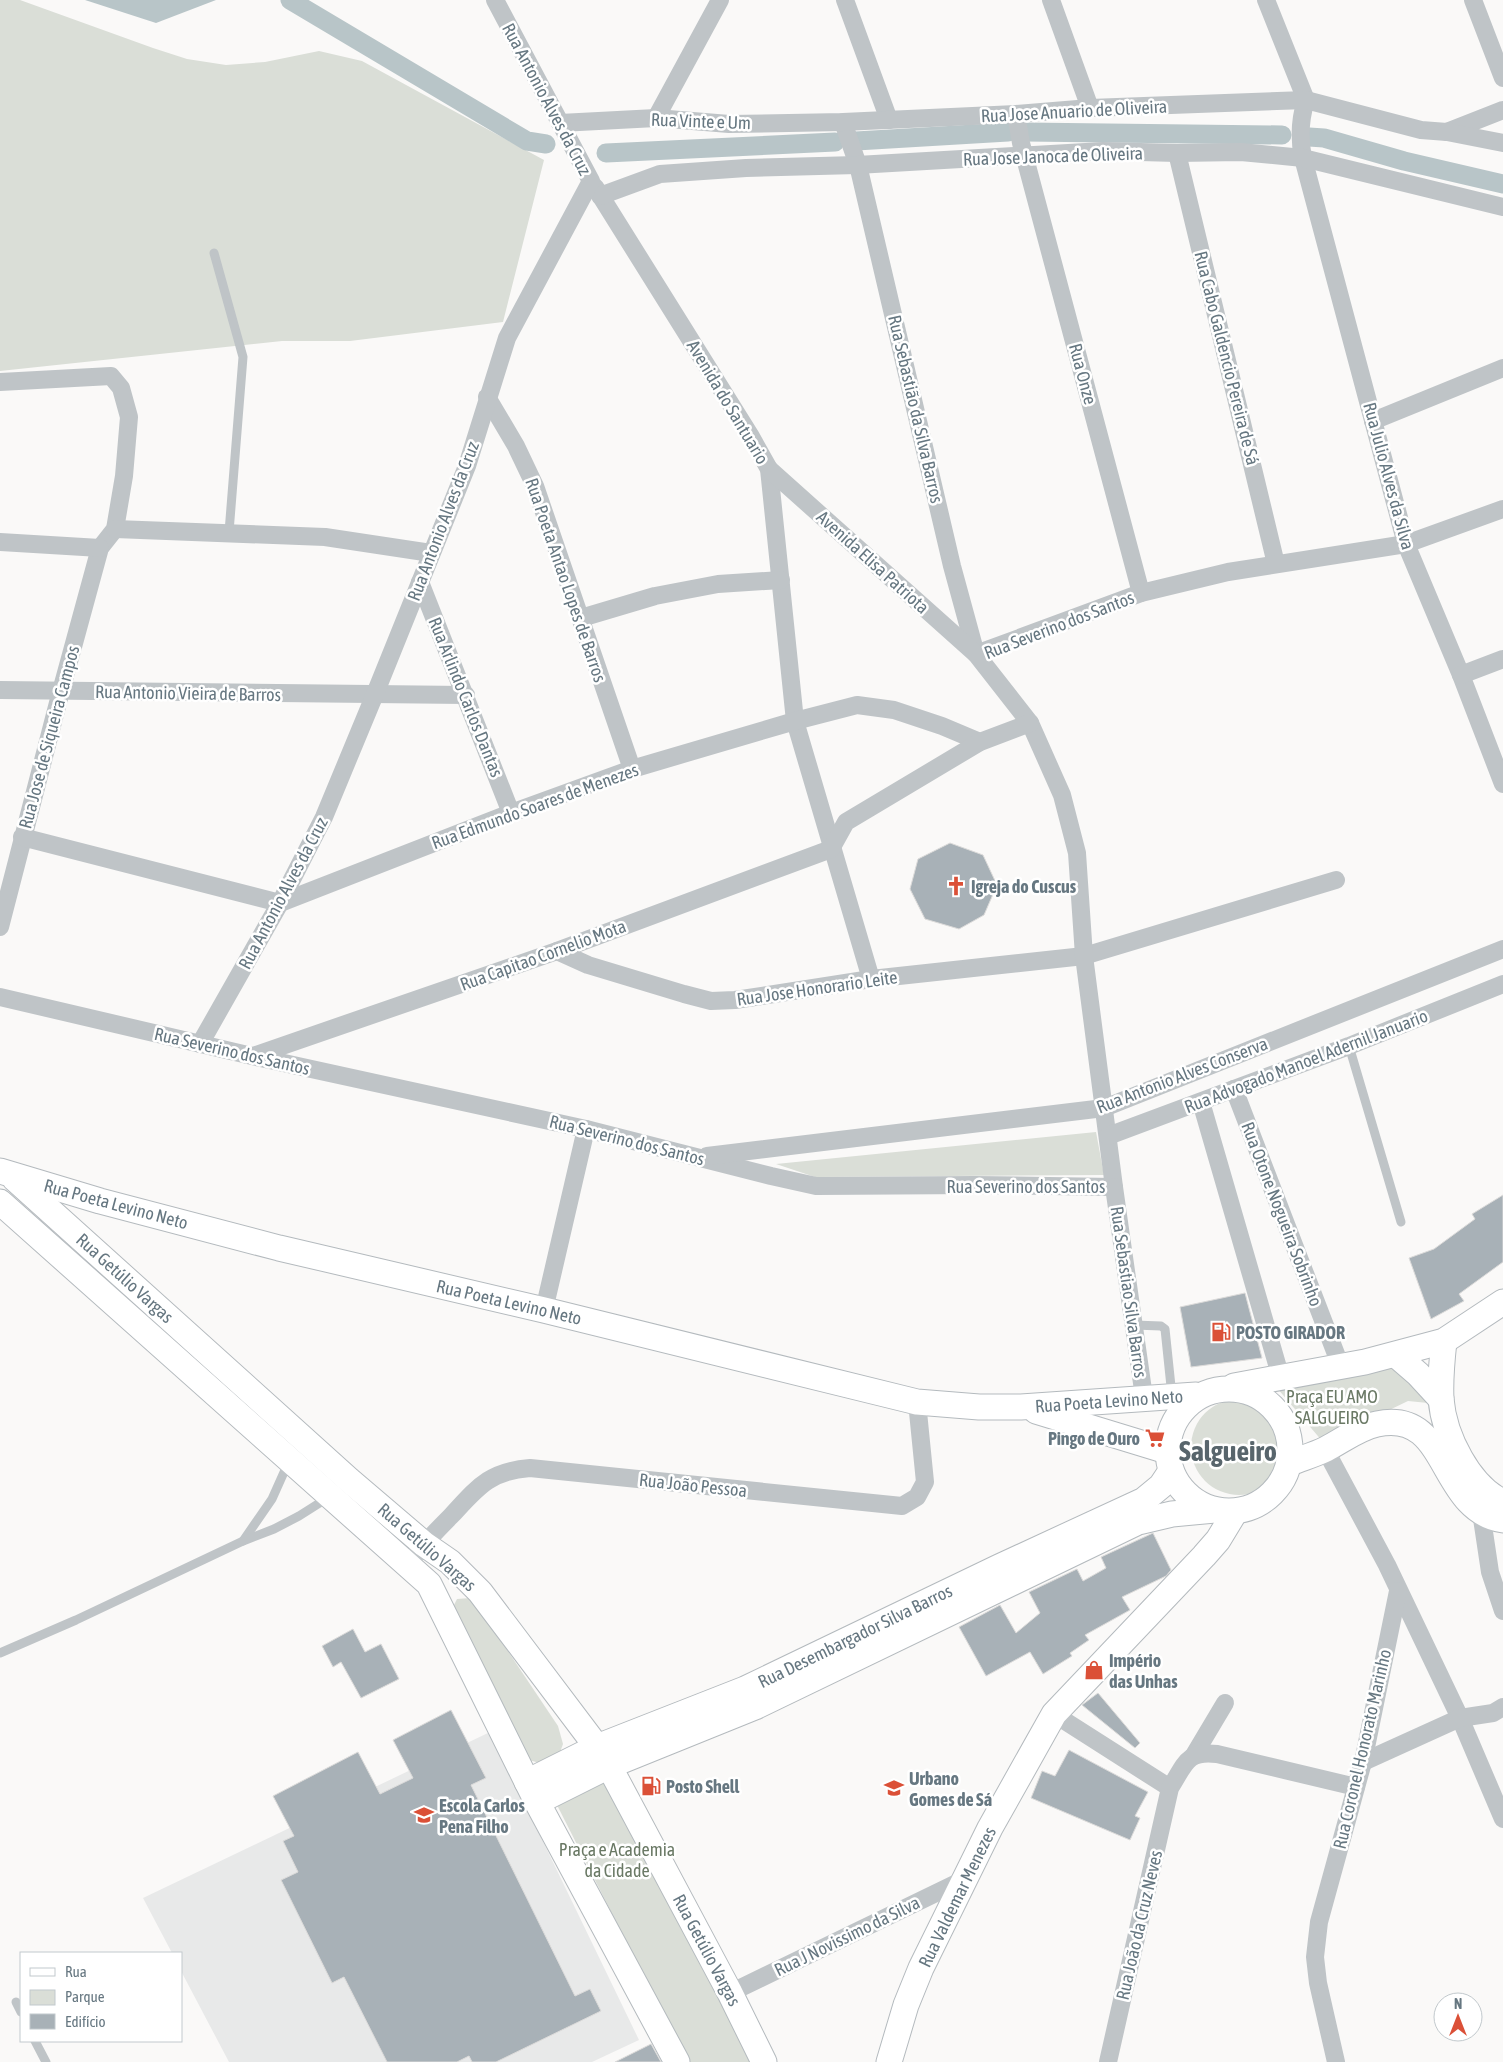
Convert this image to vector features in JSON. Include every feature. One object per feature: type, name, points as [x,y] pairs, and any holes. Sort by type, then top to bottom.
[{"type":"main road","name":"Rua Poeta Levino Neto","points":[[4,1172],[100,1201],[269,1245],[544,1310],[917,1402],[979,1408],[1022,1407],[1195,1394]]},
{"type":"main road","name":"Rua Getúlio Vargas","points":[[4,1172],[307,1441],[340,1488],[428,1584],[439,1602],[532,1792],[677,2062]]},
{"type":"main road","name":"Rua Getúlio Vargas","points":[[0,1202],[226,1405],[290,1459],[340,1488],[450,1562],[480,1592],[603,1756],[730,1993],[764,2062]]},
{"type":"main road","points":[[1195,1394],[1237,1389],[1256,1395],[1273,1406],[1285,1423],[1291,1442],[1290,1463],[1282,1482],[1269,1497],[1253,1507],[1225,1511],[1196,1502],[1181,1489],[1169,1461],[1170,1430],[1180,1411],[1195,1394],[1341,1367],[1396,1355],[1444,1341],[1503,1302]]},
{"type":"main road","points":[[1444,1341],[1441,1399],[1443,1412],[1453,1442],[1468,1471],[1479,1486],[1492,1497],[1503,1502]]},
{"type":"main road","points":[[1396,1355],[1418,1374],[1441,1399]]},
{"type":"main road","name":"Rua Poeta Levino Neto","points":[[1022,1407],[1169,1461]]},
{"type":"main road","points":[[1290,1463],[1325,1449],[1374,1424],[1389,1422],[1409,1424],[1419,1429],[1433,1446],[1461,1492],[1492,1516]]},
{"type":"main road","points":[[290,1459],[307,1441]]},
{"type":"main road","name":"Rua Desembargador Silva Barros","points":[[1004,1576],[1144,1500],[1161,1486],[1169,1461]]},
{"type":"main road","name":"Rua Desembargador Silva Barros","points":[[532,1792],[603,1756],[750,1698],[1004,1576],[1138,1522],[1172,1514],[1225,1511]]},
{"type":"main road","name":"Rua Valdemar Menezes","points":[[889,2062],[900,2022],[921,1968],[1026,1760],[1054,1714],[1218,1540],[1225,1511]]},
{"type":"street","name":"Rua Antonio Alves da Cruz","points":[[200,1044],[280,903],[324,817],[376,694],[467,466],[487,397],[508,338],[591,180],[495,0]]},
{"type":"street","points":[[656,118],[720,0]]},
{"type":"street","points":[[845,0],[889,120]]},
{"type":"street","points":[[1051,0],[1090,108]]},
{"type":"street","points":[[1266,0],[1304,107]]},
{"type":"street","points":[[1473,0],[1503,78]]},
{"type":"street","name":"Rua Jose Anuario de Oliveira","points":[[844,125],[889,120],[1016,118],[1090,108],[1304,107],[1421,130],[1447,132],[1503,144]]},
{"type":"street","name":"Rua Julio Alves da Silva","points":[[1304,107],[1302,151],[1406,544],[1461,675],[1503,784]]},
{"type":"street","points":[[1447,132],[1503,110]]},
{"type":"street","name":"Rua Vinte e Um","points":[[561,124],[656,118],[729,124],[844,125]]},
{"type":"street","name":"Rua Onze","points":[[1016,118],[1022,149],[1141,593]]},
{"type":"street","name":"Rua Sebastião da Silva Barros","points":[[844,125],[857,165],[926,449],[952,566],[976,654]]},
{"type":"street","name":"Rua Jose Janoca de Oliveira","points":[[600,196],[660,174],[746,168],[857,165],[1022,149],[1177,153],[1302,151],[1503,207]]},
{"type":"street","name":"Rua Cabo Galdencio Pereira de Sá","points":[[1177,153],[1276,564]]},
{"type":"street","points":[[591,180],[600,196]]},
{"type":"street","name":"Avenida do Santuario","points":[[600,196],[750,435],[769,469],[795,721],[831,849],[871,979]]},
{"type":"street","points":[[1373,421],[1503,368]]},
{"type":"street","points":[[0,382],[111,376],[121,388],[129,417],[124,476],[115,528],[100,548],[0,542]]},
{"type":"street","name":"Rua Poeta Antao Lopes de Barros","points":[[487,397],[516,446],[535,486],[632,769]]},
{"type":"street","name":"Avenida Elisa Patriota","points":[[769,469],[976,654]]},
{"type":"street","name":"Rua Severino dos Santos","points":[[0,997],[252,1056],[586,1129],[816,1186],[975,1185],[1114,1187],[1084,956],[1078,853],[1062,795],[1030,723],[976,654],[1141,593],[1228,572],[1406,544],[1503,509]]},
{"type":"street","points":[[115,528],[325,537],[432,553]]},
{"type":"street","name":"Rua Jose de Siqueira Campos","points":[[0,927],[60,692],[100,548]]},
{"type":"street","points":[[581,618],[655,596],[718,584],[781,580]]},
{"type":"street","name":"Rua Arlindo Carlos Dantas","points":[[420,582],[511,813]]},
{"type":"street","points":[[1461,675],[1503,659]]},
{"type":"street","name":"Rua Antonio Vieira de Barros","points":[[0,690],[466,695]]},
{"type":"street","name":"Rua Edmundo Soares de Menezes","points":[[280,903],[511,813],[632,769],[795,721],[857,705],[894,710],[942,726],[980,742]]},
{"type":"street","points":[[831,849],[846,822],[980,742],[1030,723]]},
{"type":"street","points":[[22,837],[280,903]]},
{"type":"street","name":"Rua Capitao Cornelio Mota","points":[[252,1056],[557,951],[831,849]]},
{"type":"street","name":"Rua Jose Honorario Leite","points":[[557,951],[588,965],[711,1001],[734,1000],[871,979],[1084,956],[1336,880]]},
{"type":"street","name":"Rua Antonio Alves Conserva","points":[[696,1157],[1104,1108],[1503,949]]},
{"type":"street","name":"Rua Advogado Manoel Adernil Januario","points":[[1108,1136],[1349,1046],[1503,984]]},
{"type":"street","name":"Rua Otone Nogueira Sobrinho","points":[[1234,1089],[1341,1367]]},
{"type":"street","points":[[1201,1102],[1281,1378]]},
{"type":"street","points":[[544,1310],[586,1129]]},
{"type":"street","name":"Rua Sebastiao Silva Barros","points":[[1114,1187],[1144,1397]]},
{"type":"street","name":"Rua João Pessoa","points":[[408,1564],[424,1544],[480,1485],[494,1476],[512,1469],[530,1468],[902,1506],[917,1497],[924,1488],[925,1482],[917,1402]]},
{"type":"street","points":[[1325,1449],[1387,1565],[1460,1718],[1503,1819]]},
{"type":"street","points":[[1492,1516],[1490,1572],[1503,1611]]},
{"type":"street","name":"Rua Coronel Honorato Marinho","points":[[1336,2062],[1318,1983],[1315,1957],[1318,1922],[1363,1762],[1398,1591]]},
{"type":"street","points":[[1225,1703],[1198,1753],[1218,1754],[1356,1787]]},
{"type":"street","points":[[1363,1762],[1460,1718],[1493,1713],[1503,1707]]},
{"type":"street","points":[[1054,1714],[1170,1788]]},
{"type":"street","name":"Rua João da Cruz Neves","points":[[1108,2062],[1170,1788],[1186,1762],[1198,1753]]},
{"type":"street","name":"Rua J Novissimo da Silva","points":[[730,1993],[965,1879]]},
{"type":"lane","points":[[214,253],[243,357],[229,532]]},
{"type":"lane","points":[[1349,1046],[1401,1222]]},
{"type":"lane","points":[[1134,1325],[1161,1326],[1165,1329],[1195,1394]]},
{"type":"lane","points":[[243,1541],[272,1499],[290,1459]]},
{"type":"lane","points":[[0,1653],[76,1620],[300,1516],[340,1488]]},
{"type":"lane","points":[[16,2002],[20,2010]]},
{"type":"lane","points":[[36,2042],[46,2062]]},
{"type":"shaded area","points":[[85,0],[216,0],[156,23]]},
{"type":"shaded area","name":"Escola Carlos Pena Filho","points":[[490,1732],[639,2040],[592,2062],[229,2062],[182,1973],[182,1952],[171,1952],[143,1898]]},
{"type":"green space","points":[[0,0],[20,0],[187,59],[226,65],[265,62],[319,51],[362,61],[544,160],[503,322],[350,341],[282,341],[0,371]]},
{"type":"green space","points":[[1096,1132],[1104,1175],[815,1177],[776,1164]]},
{"type":"green space","name":"Praça EU AMO SALGUEIRO","points":[[1396,1366],[1428,1403],[1408,1401],[1323,1442],[1277,1388]]},
{"type":"green space","points":[[1239,1399],[1257,1403],[1273,1413],[1283,1429],[1287,1447],[1283,1465],[1273,1481],[1257,1491],[1239,1495],[1221,1491],[1205,1481],[1195,1465],[1191,1447],[1195,1429],[1205,1413],[1221,1403]]},
{"type":"green space","points":[[470,1598],[479,1608],[558,1726],[563,1744],[558,1758],[543,1764],[529,1760],[452,1609],[457,1599]]},
{"type":"green space","name":"Praça e Academia da Cidade","points":[[610,1779],[752,2062],[687,2062],[557,1805]]},
{"type":"building","points":[[950,843],[983,855],[997,885],[984,915],[959,929],[925,919],[910,889],[918,859]]},
{"type":"building","points":[[1503,1195],[1503,1262],[1459,1294],[1464,1301],[1431,1319],[1409,1258],[1434,1249],[1475,1219],[1472,1214]]},
{"type":"building","name":"POSTO GIRADOR","points":[[1245,1293],[1262,1358],[1191,1367],[1180,1307]]},
{"type":"building","points":[[1153,1533],[1171,1570],[1166,1576],[1122,1597],[1130,1610],[1085,1635],[1089,1640],[1070,1653],[1072,1656],[1043,1674],[1030,1652],[986,1676],[959,1627],[1000,1605],[1016,1633],[1040,1613],[1029,1592],[1077,1569],[1083,1581],[1106,1568],[1101,1557]]},
{"type":"building","points":[[353,1629],[365,1652],[381,1644],[399,1679],[361,1698],[341,1662],[333,1667],[322,1646]]},
{"type":"building","points":[[1098,1693],[1140,1743],[1135,1748],[1082,1705]]},
{"type":"building","points":[[451,1710],[486,1778],[471,1785],[575,1996],[590,1989],[601,2011],[496,2062],[472,2062],[469,2056],[457,2062],[387,2062],[344,1977],[332,1983],[281,1880],[298,1872],[283,1841],[294,1836],[273,1796],[358,1752],[380,1794],[413,1778],[393,1740]]},
{"type":"building","points":[[1069,1750],[1148,1792],[1135,1816],[1140,1818],[1130,1840],[1031,1798],[1042,1771],[1055,1776]]},
{"type":"building","points":[[651,2044],[661,2062],[615,2062]]},
{"type":"waterway","points":[[290,0],[527,141],[546,144]]},
{"type":"waterway","points":[[856,141],[1008,132]]},
{"type":"waterway","points":[[1025,132],[1282,135]]},
{"type":"waterway","points":[[1309,137],[1324,138],[1404,161],[1503,184]]},
{"type":"waterway","points":[[606,153],[835,142]]},
{"type":"place","name":"Igreja do Cuscus","points":[[956,886]]},
{"type":"place","name":"POSTO GIRADOR","points":[[1221,1332]]},
{"type":"place","name":"Pingo de Ouro","points":[[1155,1438]]},
{"type":"place","name":"Império das Unhas","points":[[1094,1670]]},
{"type":"place","name":"Posto Shell","points":[[651,1786]]},
{"type":"place","name":"Urbano Gomes de Sá","points":[[894,1788]]},
{"type":"place","name":"Escola Carlos Pena Filho","points":[[424,1815]]},
{"type":"district","name":"Salgueiro","points":[[1228,1451]]}]
